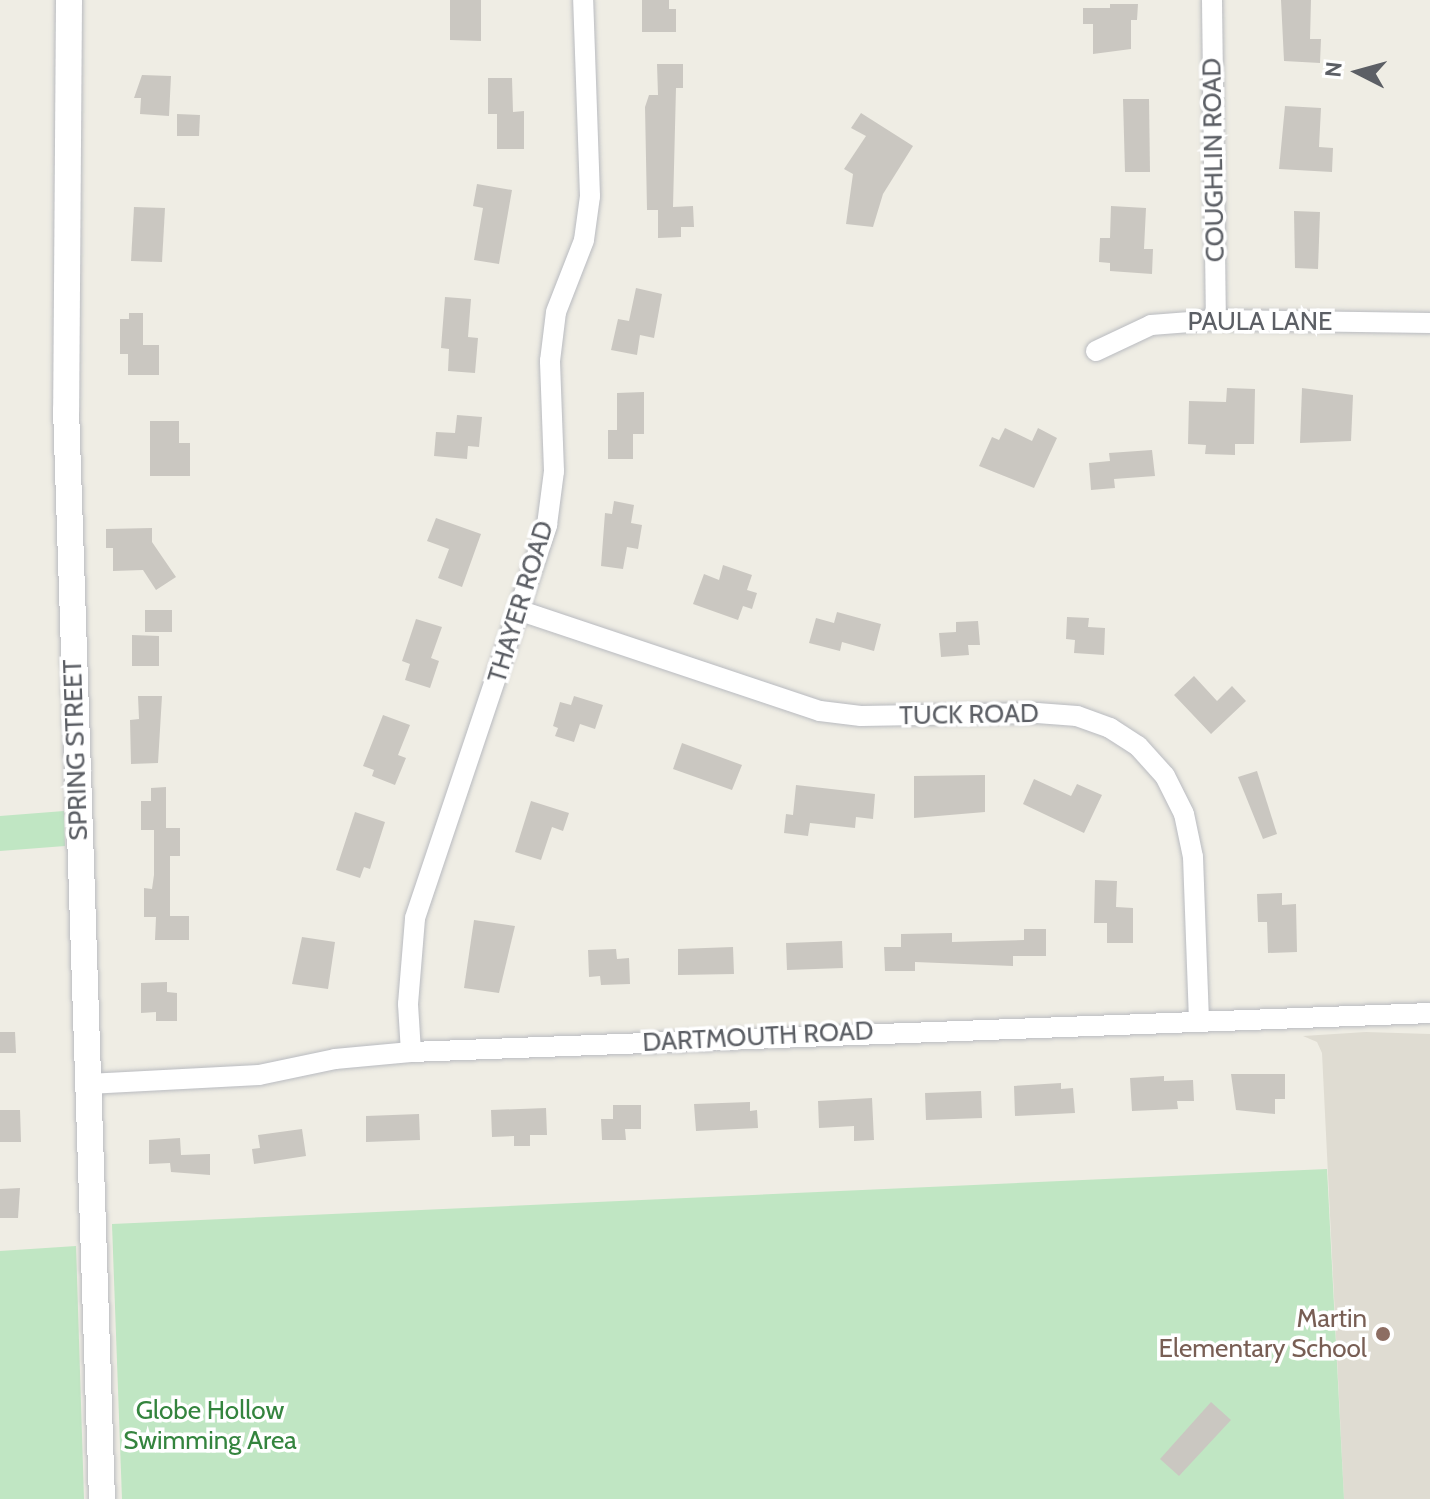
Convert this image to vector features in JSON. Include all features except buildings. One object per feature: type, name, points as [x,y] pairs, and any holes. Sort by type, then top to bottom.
[{"type":"street","name":"SPRING STREET","points":[[69,0],[66,409],[102,1499]]},
{"type":"street","name":"THAYER ROAD","points":[[411,1052],[408,1004],[415,918],[521,611],[547,525],[554,471],[550,361],[556,312],[584,240],[590,196],[583,0]]},
{"type":"street","name":"COUGHLIN ROAD","points":[[1212,0],[1216,320]]},
{"type":"street","name":"PAULA LANE","points":[[1096,351],[1151,325],[1216,320],[1430,323]]},
{"type":"street","name":"TUCK ROAD","points":[[521,611],[820,711],[861,716],[1037,713],[1077,716],[1110,728],[1138,746],[1165,776],[1184,814],[1193,857],[1199,1018]]},
{"type":"street","name":"DARTMOUTH ROAD","points":[[88,1084],[259,1075],[335,1059],[411,1052],[1199,1018],[1430,1013]]},
{"type":"shaded area","name":"Martin Elementary School","points":[[1366,1032],[1430,1034],[1430,1499],[1344,1499],[1322,1053],[1317,1042],[1303,1036]]},
{"type":"green space","points":[[64,811],[65,846],[0,851],[0,816]]},
{"type":"green space","name":"Globe Hollow Swimming Area","points":[[1327,1169],[1344,1499],[122,1499],[112,1224]]},
{"type":"green space","points":[[76,1246],[84,1499],[0,1499],[0,1251]]},
{"type":"place","name":"Martin Elementary School","points":[[1383,1334]]}]
